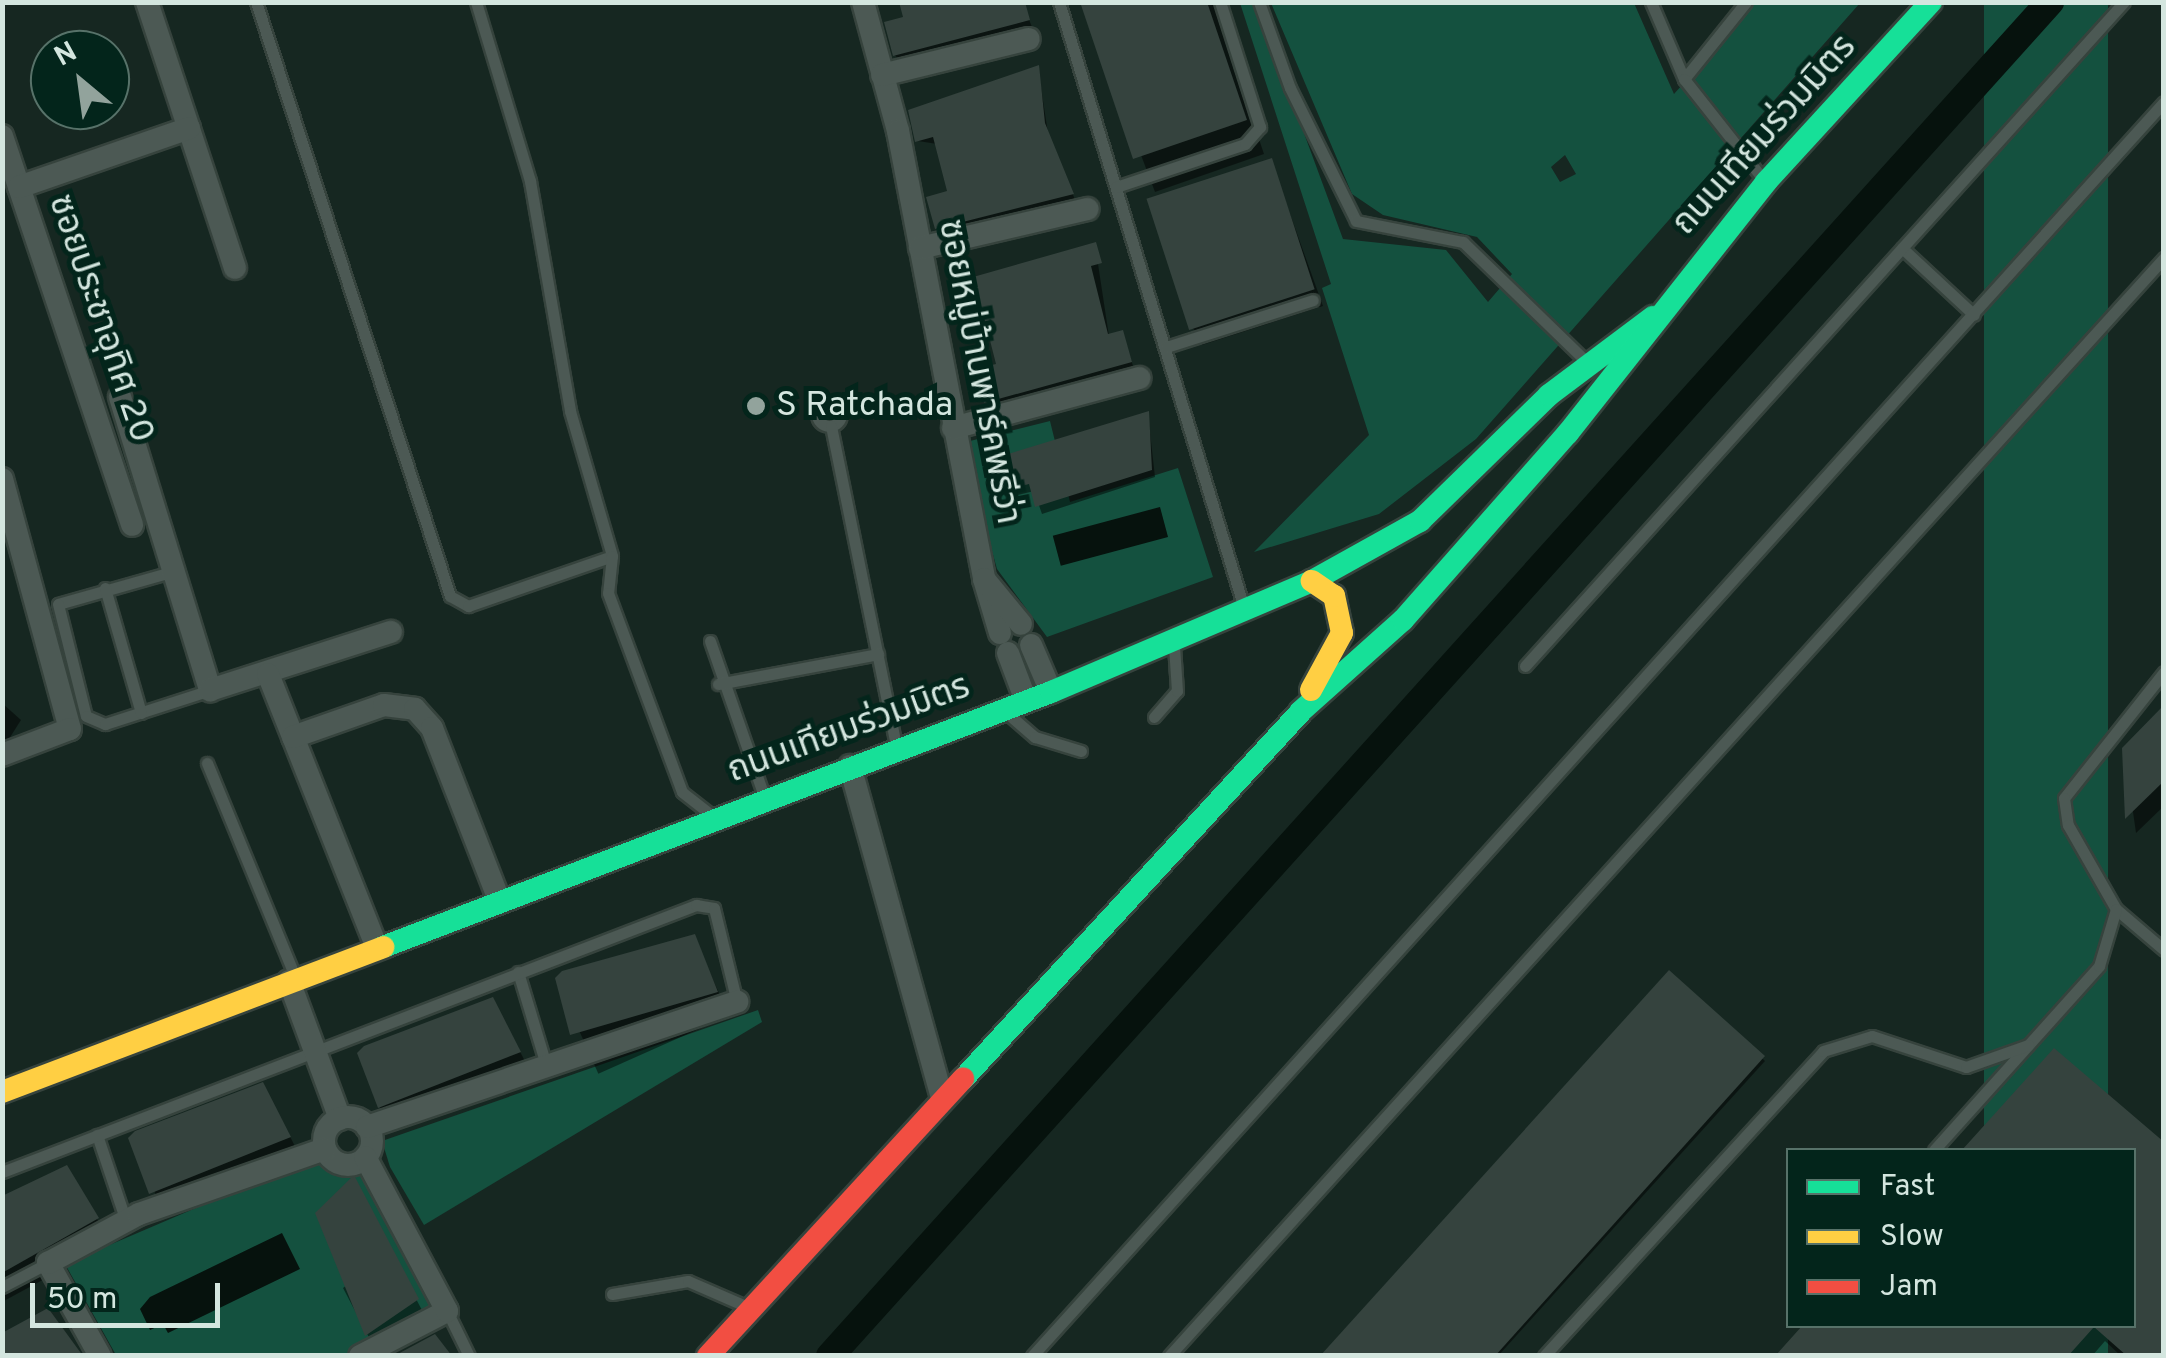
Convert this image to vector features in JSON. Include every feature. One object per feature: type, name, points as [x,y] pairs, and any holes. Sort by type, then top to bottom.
[{"type":"street","points":[[148,2],[235,268]]},
{"type":"street","name":"ซอยหมู่บ้านพาร์คพรีว่า","points":[[863,2],[920,248],[984,579],[1015,639],[1051,692]]},
{"type":"street","name":"ถนนเทียมร่วมมิตร","points":[[708,1356],[1300,712],[1416,606],[1568,433],[1653,318],[1766,182],[1931,2]]},
{"type":"street","points":[[882,74],[1029,39]]},
{"type":"street","points":[[18,187],[189,128]]},
{"type":"street","name":"ซอยประชาอุทิศ 20","points":[[2,136],[132,525]]},
{"type":"street","points":[[920,248],[1088,209]]},
{"type":"street","name":"ถนนเทียมร่วมมิตร","points":[[2,1092],[376,946],[1026,702],[1312,581],[1420,521],[1590,364],[1653,318]]},
{"type":"street","points":[[952,428],[1139,378]]},
{"type":"street","points":[[120,396],[210,690],[390,632]]},
{"type":"street","points":[[2,479],[70,729],[2,755]]},
{"type":"street","points":[[1300,712],[1342,633],[1338,604],[1312,581]]},
{"type":"street","name":"ซอยหมู่บ้านพาร์คพรีว่า","points":[[1015,639],[1026,702]]},
{"type":"street","points":[[268,674],[376,946]]},
{"type":"street","points":[[293,736],[384,705],[415,709],[432,728],[499,900]]},
{"type":"street","points":[[850,766],[942,1098]]},
{"type":"street","points":[[100,1356],[48,1263],[126,1220],[325,1150],[340,1119],[292,979]]},
{"type":"street","points":[[340,1119],[367,1128],[737,1002]]},
{"type":"street","points":[[360,1356],[447,1311],[366,1158],[367,1128]]},
{"type":"street","points":[[325,1150],[343,1165],[366,1158]]},
{"type":"lane","points":[[256,2],[450,596],[468,606],[612,556]]},
{"type":"lane","points":[[476,2],[530,182],[570,411],[612,556],[608,592],[682,792],[715,818]]},
{"type":"lane","points":[[1059,2],[1245,612]]},
{"type":"lane","points":[[1116,187],[1246,144],[1260,127],[1220,2]]},
{"type":"lane","points":[[1259,2],[1356,221],[1463,242],[1590,364]]},
{"type":"lane","points":[[1652,2],[1684,80],[1766,182]]},
{"type":"lane","points":[[1684,80],[1746,2]]},
{"type":"lane","points":[[1525,666],[2124,2]]},
{"type":"lane","points":[[1032,1356],[1569,751],[1670,658],[2164,102]]},
{"type":"lane","points":[[1902,248],[1974,315]]},
{"type":"lane","points":[[1170,1356],[2164,258]]},
{"type":"lane","points":[[1166,347],[1313,300]]},
{"type":"lane","points":[[831,426],[897,749]]},
{"type":"lane","points":[[171,572],[58,604],[86,716],[106,724],[210,690]]},
{"type":"lane","points":[[106,588],[141,713]]},
{"type":"lane","points":[[710,640],[718,684],[765,798]]},
{"type":"lane","points":[[1154,717],[1177,691],[1174,642]]},
{"type":"lane","points":[[718,684],[878,654]]},
{"type":"lane","points":[[2164,672],[2064,798],[2068,825],[2116,909],[2164,950]]},
{"type":"lane","points":[[1004,710],[1035,737],[1081,751]]},
{"type":"lane","points":[[207,763],[292,979]]},
{"type":"lane","points":[[2,1172],[518,972],[706,904],[741,988],[737,1002]]},
{"type":"lane","points":[[1936,1148],[2099,966],[2116,909]]},
{"type":"lane","points":[[518,972],[547,1068]]},
{"type":"lane","points":[[1544,1356],[1824,1051],[1872,1036],[1966,1068],[2028,1045]]},
{"type":"lane","points":[[97,1135],[126,1220]]},
{"type":"lane","points":[[2,1287],[48,1263]]},
{"type":"lane","points":[[612,1294],[688,1281],[750,1308]]},
{"type":"lane","points":[[447,1311],[469,1356]]},
{"type":"green space","points":[[1240,3],[1256,3],[1343,239],[1446,250],[1488,302],[1512,274],[1477,237],[1383,215],[1352,194],[1271,3],[1634,3],[1674,94],[1755,3],[1860,3],[1476,439],[1379,514],[1254,552],[1369,435],[1322,288],[1331,284]],"holes":[[[1565,155],[1576,174],[1560,182],[1551,167]]]},
{"type":"green space","points":[[1984,3],[2108,3],[2108,1148],[1984,1148]]},
{"type":"green space","points":[[1050,421],[1070,502],[1178,468],[1213,577],[1047,637],[997,569],[962,443]]},
{"type":"green space","points":[[758,1010],[762,1022],[424,1225],[390,1167],[382,1141]]},
{"type":"green space","points":[[315,1157],[336,1171],[363,1169],[434,1303],[430,1312],[347,1355],[116,1355],[65,1264]]},
{"type":"green space","points":[[1984,1328],[2108,1328],[2108,1356],[1984,1356]]},
{"type":"shaded area","points":[[1160,507],[1168,537],[1061,566],[1053,536]]},
{"type":"shaded area","points":[[282,1233],[300,1269],[168,1333],[163,1324],[150,1330],[140,1309],[150,1297]]},
{"type":"building","points":[[899,2],[1025,2],[1030,20],[893,56],[884,22],[903,17]]},
{"type":"building","points":[[1080,2],[1207,2],[1247,120],[1133,159]]},
{"type":"building","points":[[1039,65],[1045,123],[1074,194],[935,229],[926,197],[947,191],[933,137],[915,142],[908,110]]},
{"type":"building","points":[[1272,158],[1315,289],[1189,330],[1146,199]]},
{"type":"building","points":[[1096,242],[1102,263],[1091,266],[1108,334],[1123,330],[1132,362],[984,403],[975,369],[996,364],[982,309],[961,315],[952,283]]},
{"type":"building","points":[[1149,411],[1152,470],[1035,507],[1029,484],[1007,490],[998,457]]},
{"type":"building","points":[[2164,705],[2164,781],[2125,819],[2122,748]]},
{"type":"building","points":[[695,934],[718,992],[570,1035],[555,978],[562,971]]},
{"type":"building","points":[[1669,970],[1765,1056],[1495,1356],[1320,1356]]},
{"type":"building","points":[[493,997],[521,1052],[378,1108],[357,1053],[364,1046]]},
{"type":"building","points":[[2054,1048],[2164,1142],[2164,1356],[2127,1356],[2095,1328],[2136,1328],[2136,1148],[1964,1148]]},
{"type":"building","points":[[263,1082],[291,1137],[149,1194],[128,1138],[135,1131]]},
{"type":"building","points":[[67,1165],[99,1218],[2,1273],[2,1196]]},
{"type":"building","points":[[354,1175],[419,1299],[365,1336],[315,1213]]},
{"type":"building","points":[[48,1308],[83,1356],[2,1356],[2,1333]]},
{"type":"building","points":[[1800,1328],[2093,1328],[2068,1356],[1775,1356]]},
{"type":"building","points":[[435,1334],[452,1356],[394,1356]]},
{"type":"waterway","points":[[830,1356],[2050,2]]},
{"type":"traffic: fast","points":[[963,1079],[1300,712],[1403,620],[1568,433],[1766,182],[1931,2]]},
{"type":"traffic: fast","points":[[383,947],[1051,692],[1312,581],[1420,521],[1549,395],[1653,317]]},
{"type":"traffic: slow","points":[[1311,690],[1342,633],[1334,596],[1312,581]]},
{"type":"traffic: slow","points":[[2,1092],[383,947]]},
{"type":"traffic: jam","points":[[708,1356],[963,1079]]},
{"type":"place","name":"S Ratchada","points":[[756,406]]}]
